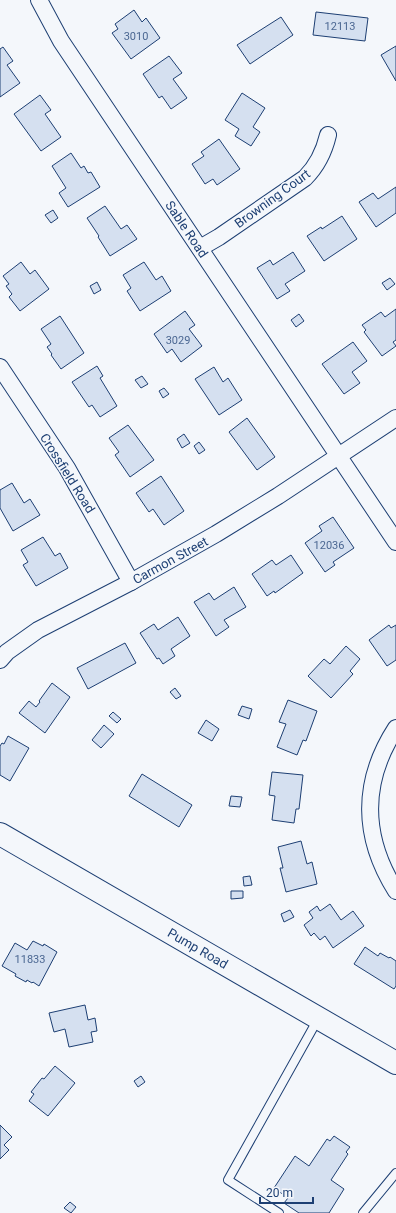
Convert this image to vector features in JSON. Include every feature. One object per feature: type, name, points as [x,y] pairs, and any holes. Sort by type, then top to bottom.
[{"type":"main road","name":"Pump Road","points":[[0,834],[319,1017],[396,1063]]},
{"type":"street","name":"Sable Road","points":[[39,0],[61,41],[396,542]]},
{"type":"street","name":"Browning Court","points":[[200,248],[219,237],[305,178],[312,171],[324,151],[328,135]]},
{"type":"street","name":"Crossfield Road","points":[[0,367],[67,468],[131,582]]},
{"type":"street","name":"Carmon Street","points":[[0,660],[8,652],[38,630],[131,582],[216,534],[278,496],[396,418]]},
{"type":"street","points":[[396,728],[379,758],[370,790],[369,814],[377,853],[387,876],[396,891]]},
{"type":"lane","points":[[279,1213],[228,1180],[319,1017]]},
{"type":"lane","points":[[363,1213],[396,1172]]},
{"type":"building","points":[[134,10],[142,22],[146,18],[160,38],[131,59],[112,33],[118,29],[115,24]]},
{"type":"building","points":[[316,12],[368,18],[365,41],[313,35]]},
{"type":"building","points":[[281,17],[293,35],[250,64],[237,45]]},
{"type":"building","points":[[396,46],[396,81],[381,55]]},
{"type":"building","points":[[3,47],[13,61],[7,65],[20,83],[0,97],[0,49]]},
{"type":"building","points":[[169,56],[182,73],[173,79],[187,98],[171,109],[162,96],[159,98],[143,74]]},
{"type":"building","points":[[242,93],[265,108],[253,127],[260,132],[251,146],[235,136],[239,129],[225,120]]},
{"type":"building","points":[[40,95],[51,110],[45,114],[61,137],[41,151],[14,114]]},
{"type":"building","points":[[219,139],[240,169],[217,185],[213,179],[205,184],[192,164],[204,156],[201,152]]},
{"type":"building","points":[[71,153],[81,168],[84,166],[88,173],[91,172],[100,187],[68,207],[59,193],[66,188],[52,166]]},
{"type":"building","points":[[396,187],[396,213],[376,227],[359,202],[373,193],[378,199]]},
{"type":"building","points":[[105,206],[121,229],[127,225],[137,239],[110,256],[87,218]]},
{"type":"building","points":[[53,210],[58,218],[51,223],[45,215]]},
{"type":"building","points":[[342,216],[357,239],[324,261],[307,236],[321,227],[322,229]]},
{"type":"building","points":[[293,252],[305,271],[285,284],[290,291],[277,299],[257,268],[270,260],[273,265]]},
{"type":"building","points":[[21,262],[30,274],[35,270],[49,289],[20,311],[9,297],[12,294],[6,286],[9,284],[3,276]]},
{"type":"building","points":[[144,262],[156,280],[162,276],[171,291],[140,311],[127,291],[131,288],[123,275]]},
{"type":"building","points":[[390,278],[395,284],[387,290],[382,283]]},
{"type":"building","points":[[97,282],[101,290],[94,294],[90,286]]},
{"type":"building","points":[[396,309],[396,340],[393,342],[396,346],[382,356],[364,332],[366,330],[362,325],[381,312],[385,317]]},
{"type":"building","points":[[185,311],[195,325],[189,329],[202,346],[181,362],[172,349],[167,353],[154,334]]},
{"type":"building","points":[[299,314],[304,321],[296,327],[291,320]]},
{"type":"building","points":[[60,316],[84,353],[61,369],[47,347],[51,344],[41,329]]},
{"type":"building","points":[[353,342],[367,361],[352,372],[360,383],[344,394],[322,364]]},
{"type":"building","points":[[97,366],[103,376],[100,378],[117,406],[100,417],[92,405],[89,407],[72,382]]},
{"type":"building","points":[[214,367],[223,382],[228,378],[242,400],[219,415],[195,379]]},
{"type":"building","points":[[142,376],[148,384],[141,388],[135,380]]},
{"type":"building","points":[[164,388],[169,394],[163,398],[159,391]]},
{"type":"building","points":[[247,418],[275,457],[257,470],[229,432]]},
{"type":"building","points":[[128,425],[154,460],[130,477],[115,455],[119,452],[109,438]]},
{"type":"building","points":[[184,434],[190,443],[182,448],[177,439]]},
{"type":"building","points":[[199,442],[205,450],[199,454],[194,446]]},
{"type":"building","points":[[161,476],[184,511],[164,525],[153,509],[149,512],[136,493]]},
{"type":"building","points":[[12,483],[24,503],[30,499],[40,515],[13,531],[0,508],[0,490]]},
{"type":"building","points":[[333,517],[354,548],[333,562],[335,565],[325,572],[305,543],[322,531],[319,526]]},
{"type":"building","points":[[43,537],[55,556],[60,553],[68,568],[36,586],[23,565],[28,562],[21,550]]},
{"type":"building","points":[[291,555],[303,573],[275,593],[274,591],[267,596],[252,574],[272,560],[276,565]]},
{"type":"building","points":[[234,587],[246,607],[224,620],[229,627],[216,636],[194,602],[209,593],[214,600]]},
{"type":"building","points":[[178,617],[190,636],[171,649],[175,656],[163,664],[159,658],[157,659],[140,633],[154,624],[158,630]]},
{"type":"building","points":[[389,625],[391,628],[396,625],[396,660],[387,666],[369,640]]},
{"type":"building","points":[[125,643],[136,663],[88,689],[77,668]]},
{"type":"building","points":[[346,646],[360,659],[350,671],[353,674],[331,698],[308,676],[324,659],[330,664]]},
{"type":"building","points":[[52,683],[70,697],[45,733],[19,713],[29,701],[36,707]]},
{"type":"building","points":[[175,688],[181,696],[176,699],[170,692]]},
{"type":"building","points":[[288,700],[317,711],[306,741],[303,740],[297,755],[277,747],[286,724],[279,722]]},
{"type":"building","points":[[242,706],[252,709],[249,719],[238,715]]},
{"type":"building","points":[[113,712],[121,719],[117,723],[109,716]]},
{"type":"building","points":[[206,720],[219,729],[212,741],[198,733]]},
{"type":"building","points":[[104,725],[114,734],[101,748],[92,740]]},
{"type":"building","points":[[8,736],[29,748],[10,781],[0,775],[0,746],[2,743],[4,744]]},
{"type":"building","points":[[272,772],[303,775],[299,809],[296,809],[294,823],[272,820],[275,796],[269,795]]},
{"type":"building","points":[[142,774],[192,805],[179,827],[129,796]]},
{"type":"building","points":[[231,796],[242,797],[240,807],[229,806]]},
{"type":"building","points":[[301,841],[307,864],[312,862],[317,884],[286,892],[280,868],[283,868],[278,847]]},
{"type":"building","points":[[250,876],[252,885],[244,886],[243,877]]},
{"type":"building","points":[[231,891],[243,891],[243,898],[231,899]]},
{"type":"building","points":[[330,904],[341,920],[353,911],[364,926],[333,948],[325,936],[320,940],[314,933],[311,936],[304,925],[313,918],[309,912],[317,906],[320,911]]},
{"type":"building","points":[[290,910],[294,917],[284,922],[281,914]]},
{"type":"building","points":[[33,941],[43,946],[44,944],[57,952],[39,986],[27,980],[26,982],[2,966],[15,943],[27,950]]},
{"type":"building","points":[[365,947],[378,956],[380,953],[396,961],[396,986],[394,989],[354,964]]},
{"type":"building","points":[[85,1005],[88,1020],[95,1018],[97,1031],[91,1032],[93,1042],[69,1047],[65,1029],[54,1032],[49,1013]]},
{"type":"building","points":[[55,1066],[75,1083],[48,1116],[29,1101],[34,1094],[31,1092],[42,1078],[44,1079]]},
{"type":"building","points":[[141,1076],[145,1082],[138,1087],[134,1081]]},
{"type":"building","points":[[0,1125],[12,1137],[4,1145],[9,1150],[0,1159]]},
{"type":"building","points":[[334,1136],[350,1147],[346,1152],[348,1154],[331,1180],[344,1189],[329,1213],[299,1213],[284,1203],[288,1198],[274,1188],[295,1156],[309,1166],[327,1139],[330,1141]]},
{"type":"building","points":[[70,1202],[76,1207],[71,1213],[64,1208]]}]
